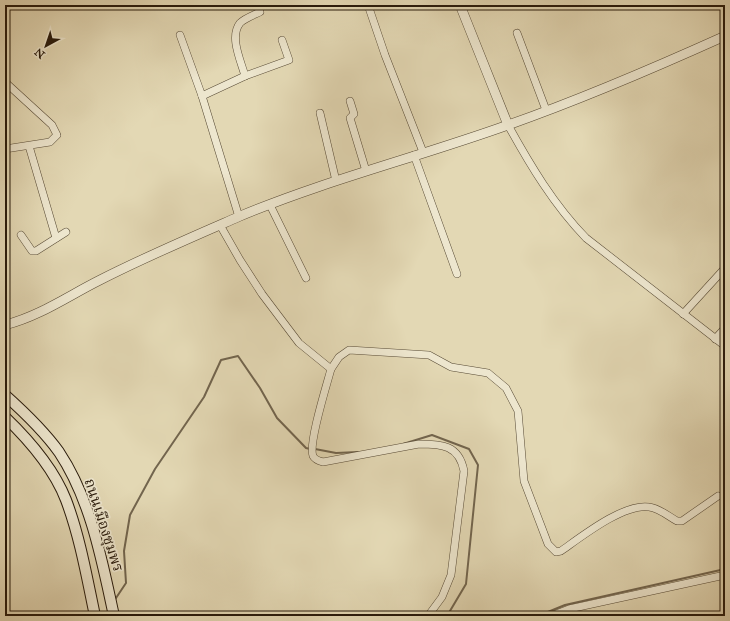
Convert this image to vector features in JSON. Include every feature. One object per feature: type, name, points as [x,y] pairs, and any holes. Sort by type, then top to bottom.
[{"type":"main road","name":"ถนนเมืองชุมพร","points":[[5,395],[30,417],[59,452],[78,485],[93,531],[114,616]]},
{"type":"main road","name":"ถนนเมืองชุมพร","points":[[5,417],[47,465],[66,499],[74,525],[95,616]]},
{"type":"street","points":[[368,5],[457,274]]},
{"type":"street","points":[[460,5],[508,125],[541,180],[572,224],[602,252],[725,346]]},
{"type":"street","points":[[245,76],[235,39],[238,29],[244,20],[260,12]]},
{"type":"street","points":[[516,33],[546,110]]},
{"type":"street","points":[[180,35],[202,96],[239,217]]},
{"type":"street","points":[[5,325],[21,321],[43,312],[100,280],[154,254],[239,217],[336,181],[508,125],[626,80],[725,36]]},
{"type":"street","points":[[202,96],[245,76],[289,60],[282,40]]},
{"type":"street","points":[[5,82],[56,129],[57,135],[55,139],[50,142],[5,149]]},
{"type":"street","points":[[350,101],[354,114],[350,118],[366,171]]},
{"type":"street","points":[[320,113],[336,181]]},
{"type":"street","points":[[29,146],[56,238]]},
{"type":"street","points":[[270,205],[306,278]]},
{"type":"street","points":[[220,225],[240,260],[299,343],[331,369]]},
{"type":"street","points":[[20,235],[32,251],[66,232]]},
{"type":"street","points":[[683,314],[725,268]]},
{"type":"street","points":[[715,339],[725,328]]},
{"type":"street","points":[[428,616],[442,597],[451,575],[464,471],[462,459],[458,454],[447,447],[435,444],[419,444],[323,462],[318,461],[312,454],[313,440],[331,369],[339,357],[349,350],[429,355],[452,367],[463,370],[480,371],[496,378],[506,388],[518,411],[524,481],[548,544],[556,552],[561,551],[605,521],[624,512],[643,507],[650,507],[677,521],[682,521],[718,496]]},
{"type":"street","points":[[551,616],[569,609],[725,575]]},
{"type":"waterway","points":[[114,601],[126,583],[124,551],[130,515],[155,469],[204,397],[221,360],[238,356],[260,388],[277,418],[306,448],[310,449]]},
{"type":"waterway","points":[[403,444],[432,435],[469,449],[478,465],[466,584],[447,616]]},
{"type":"waterway","points":[[315,449],[336,453],[358,452]]},
{"type":"waterway","points":[[538,616],[565,605],[725,569]]},
{"type":"waterway","points":[[105,616],[109,610]]}]
